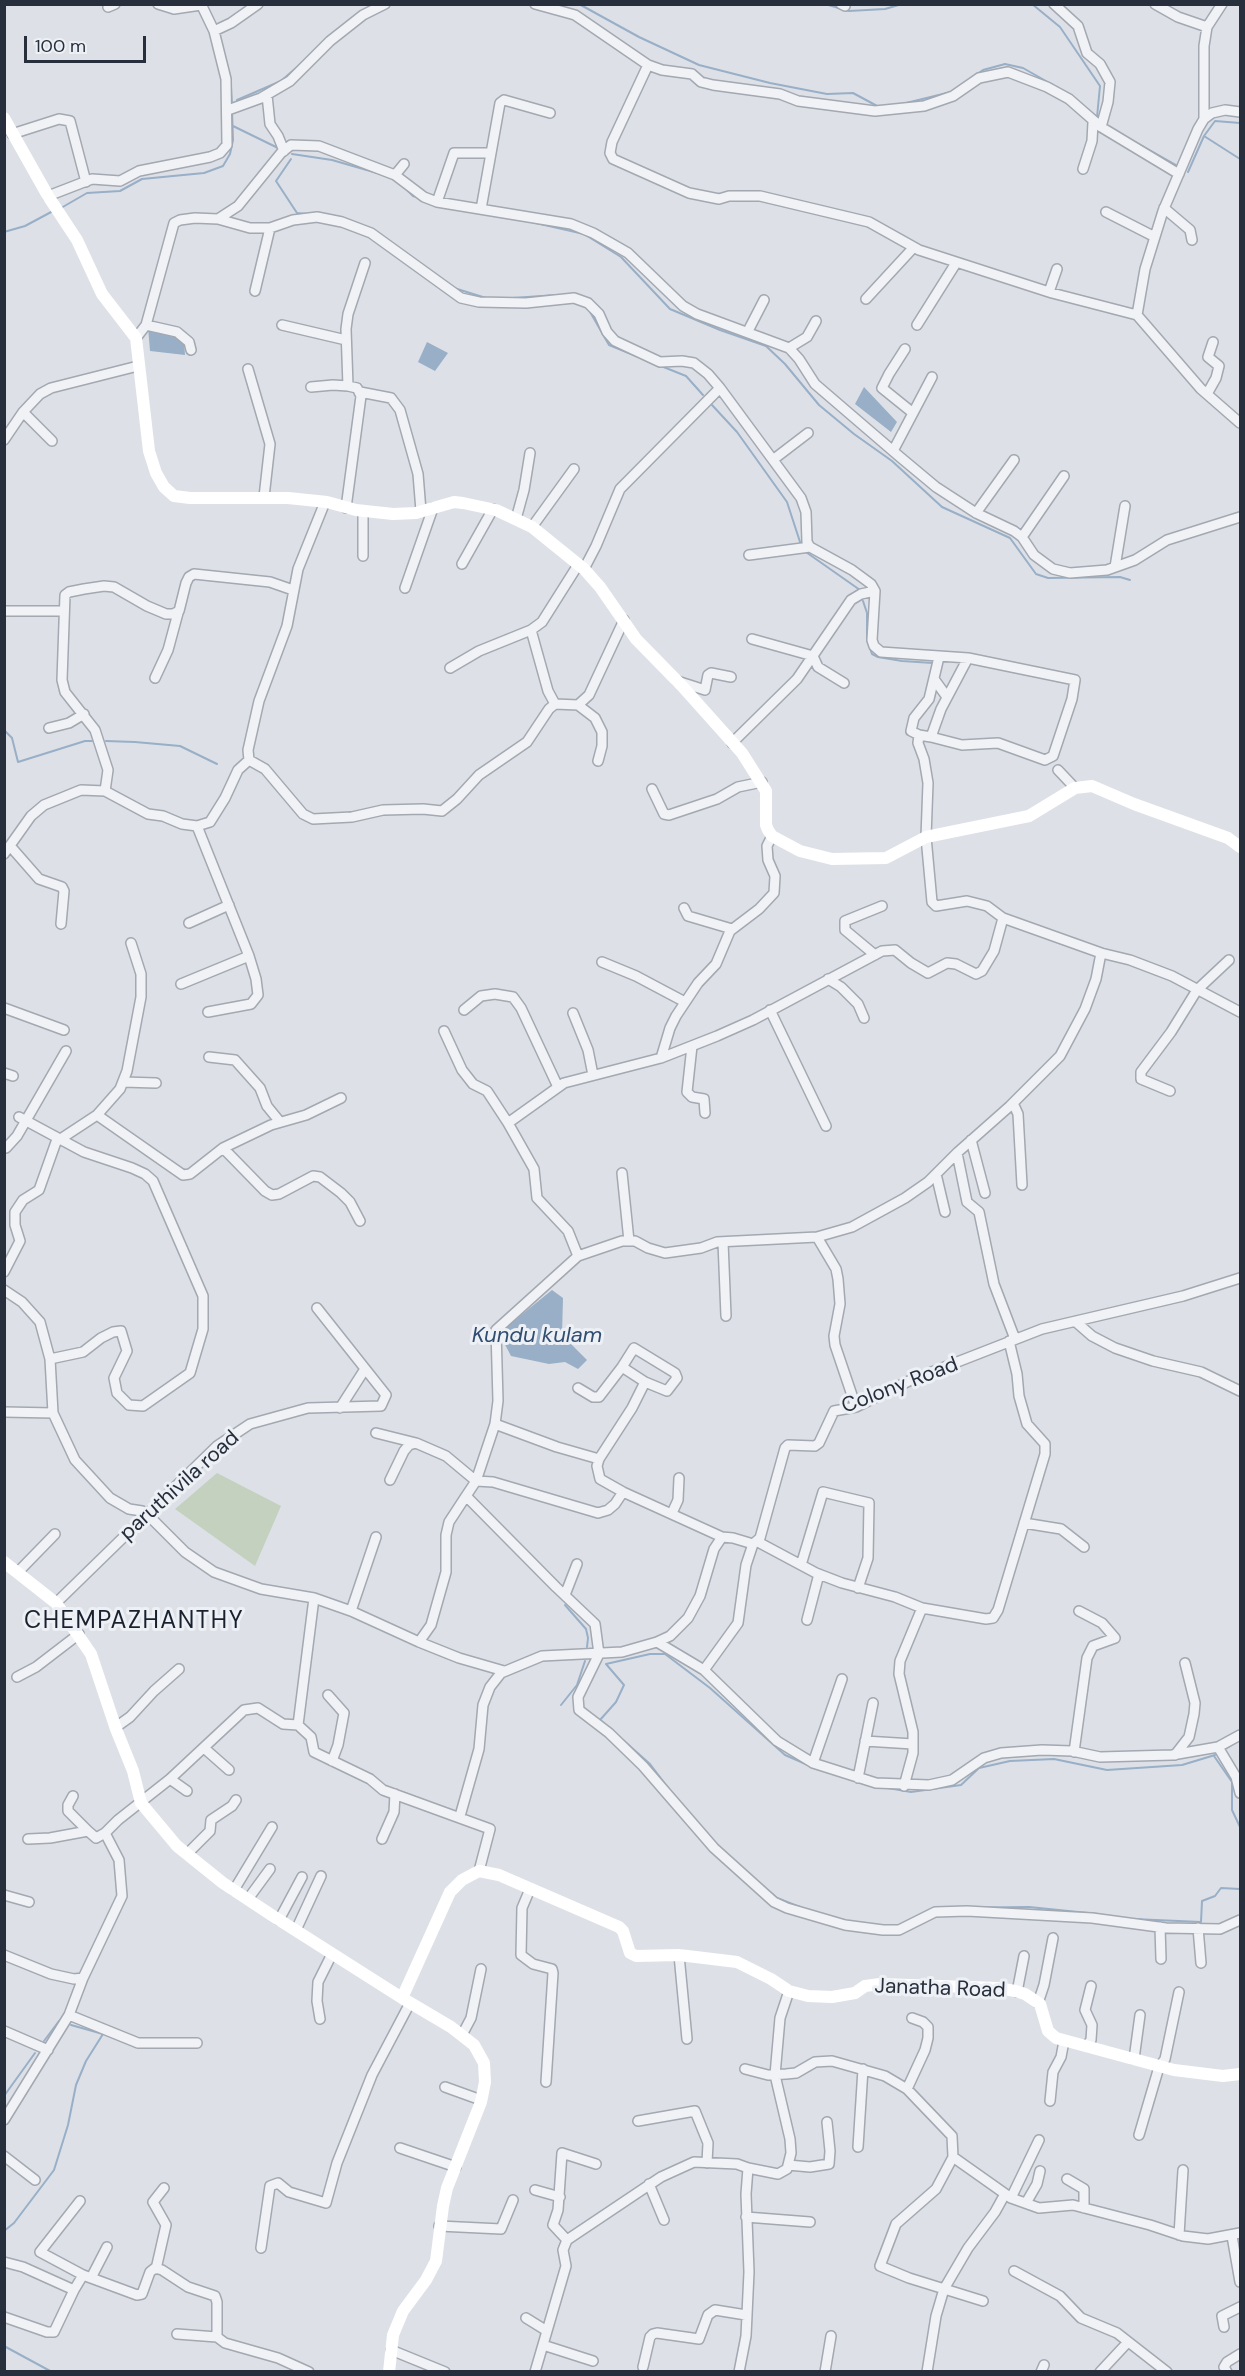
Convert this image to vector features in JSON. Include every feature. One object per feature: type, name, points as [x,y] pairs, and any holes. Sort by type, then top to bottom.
[{"type":"main road","points":[[4,118],[77,240],[102,294],[136,338],[149,451],[156,473],[168,492],[179,498],[264,497],[325,502],[346,508],[393,514],[427,510],[454,502],[493,509],[532,527],[581,567],[624,620],[636,639],[732,743],[762,782],[766,791],[766,825],[772,836],[800,851],[832,859],[886,858],[926,837],[1029,816],[1076,788],[1092,786],[1134,804],[1228,838],[1240,848]]},
{"type":"main road","points":[[4,1562],[56,1603],[91,1654],[134,1771],[141,1803],[155,1822],[187,1854],[234,1890],[462,2035],[474,2045],[484,2063],[485,2082],[481,2100],[447,2188],[439,2226],[436,2261],[426,2280],[403,2311],[393,2335],[389,2372]]},
{"type":"main road","points":[[406,2001],[450,1892],[462,1880],[479,1870]]},
{"type":"main road","name":"Janatha Road","points":[[479,1870],[499,1875],[619,1927],[623,1931],[630,1953],[636,1956],[679,1954],[737,1962],[789,1990],[808,1996],[832,1997],[855,1993],[865,1986],[880,1984],[998,1988],[1017,1992],[1038,2003]]},
{"type":"main road","points":[[1038,2003],[1048,2031],[1064,2041],[1088,2045],[1159,2067],[1223,2076],[1240,2074]]},
{"type":"street","points":[[55,206],[92,179],[120,181],[139,171],[220,153],[227,145],[230,110],[218,30],[201,5],[174,9],[158,4]]},
{"type":"street","points":[[218,30],[258,4]]},
{"type":"street","points":[[230,110],[290,81],[330,41],[363,15],[385,4]]},
{"type":"street","points":[[535,4],[575,15],[648,66],[692,74],[701,82],[712,85],[780,94],[798,101],[875,111],[924,106],[953,96],[979,78],[1008,72],[1068,99],[1097,124],[1179,174]]},
{"type":"street","points":[[1054,4],[1078,26],[1087,54],[1100,64],[1110,82],[1108,102],[1097,124],[1083,169]]},
{"type":"street","points":[[1155,4],[1178,17],[1207,27]]},
{"type":"street","points":[[1137,315],[1146,269],[1164,208],[1204,119],[1204,46],[1207,27],[1222,4]]},
{"type":"street","points":[[648,66],[612,142],[610,153],[613,159],[689,194],[719,199],[729,196],[760,196],[772,201],[869,222],[914,247],[956,263],[1049,292],[1137,315],[1207,394],[1240,423]]},
{"type":"street","points":[[267,94],[270,124],[284,151]]},
{"type":"street","points":[[481,209],[499,106],[502,100],[550,113]]},
{"type":"street","points":[[1204,119],[1212,113],[1225,110],[1240,112]]},
{"type":"street","points":[[12,134],[59,119],[70,121],[86,182]]},
{"type":"street","points":[[218,219],[238,206],[273,160],[291,145],[319,146],[395,175],[424,197],[437,202],[572,225],[593,233],[628,253],[684,306],[698,314],[789,348],[800,359],[815,384],[892,451],[936,487],[976,513],[1022,537],[1034,555],[1053,569],[1070,573],[1115,567],[1135,560],[1167,540],[1240,517]]},
{"type":"street","points":[[437,202],[454,153],[491,153]]},
{"type":"street","points":[[395,175],[404,164]]},
{"type":"street","points":[[1164,208],[1190,230],[1192,240]]},
{"type":"street","points":[[1106,212],[1155,237]]},
{"type":"street","points":[[136,338],[146,325],[174,223],[195,218],[218,219],[250,228],[270,228],[293,220],[317,217],[342,222],[371,233],[461,298],[479,302],[526,303],[574,298],[588,303],[599,314],[607,332],[615,342],[660,362],[694,363],[720,388],[801,498],[806,512],[807,542],[810,547],[865,578],[874,591],[872,640],[874,646],[881,652],[968,658],[1075,680],[1072,699],[1053,756],[1045,760],[998,743],[962,746],[911,731],[914,718],[929,699],[939,657]]},
{"type":"street","points":[[255,291],[270,228]]},
{"type":"street","points":[[866,299],[914,247]]},
{"type":"street","points":[[348,386],[346,340],[348,314],[365,262]]},
{"type":"street","points":[[917,325],[956,263]]},
{"type":"street","points":[[1049,292],[1058,269]]},
{"type":"street","points":[[748,331],[764,300]]},
{"type":"street","points":[[789,348],[807,337],[816,321]]},
{"type":"street","points":[[146,325],[177,332],[189,342],[191,350]]},
{"type":"street","points":[[282,326],[346,340]]},
{"type":"street","points":[[1207,394],[1216,378],[1219,366],[1208,357],[1214,342]]},
{"type":"street","points":[[905,349],[882,388],[913,413]]},
{"type":"street","points":[[4,440],[23,412],[40,394],[51,388],[138,366]]},
{"type":"street","points":[[248,369],[270,444],[264,497]]},
{"type":"street","points":[[892,451],[932,377]]},
{"type":"street","points":[[311,387],[333,385],[357,388],[360,392],[391,398],[400,410],[427,510],[405,588]]},
{"type":"street","points":[[450,668],[479,651],[531,630],[542,622],[553,608],[567,581],[581,567],[596,546],[620,489],[720,388]]},
{"type":"street","points":[[346,508],[360,392]]},
{"type":"street","points":[[23,412],[52,441]]},
{"type":"street","points":[[774,459],[808,433]]},
{"type":"street","points":[[516,519],[531,453]]},
{"type":"street","points":[[976,513],[1014,460]]},
{"type":"street","points":[[532,527],[574,469]]},
{"type":"street","points":[[1022,537],[1064,476]]},
{"type":"street","points":[[249,760],[248,750],[259,700],[287,626],[293,590],[308,540],[325,502]]},
{"type":"street","points":[[1115,567],[1125,506]]},
{"type":"street","points":[[462,564],[493,509]]},
{"type":"street","points":[[363,511],[363,556]]},
{"type":"street","points":[[749,555],[810,547]]},
{"type":"street","points":[[155,678],[168,650],[189,577],[194,574],[270,582],[293,590]]},
{"type":"street","points":[[105,791],[108,770],[94,730],[65,692],[62,680],[65,595],[69,592],[104,586],[119,589],[147,606],[166,614],[178,613]]},
{"type":"street","points":[[732,743],[797,679],[851,600],[861,594],[874,591]]},
{"type":"street","points":[[4,611],[63,611]]},
{"type":"street","points":[[578,705],[589,695],[624,620]]},
{"type":"street","points":[[531,630],[545,682],[555,704]]},
{"type":"street","points":[[752,639],[813,656],[818,667],[844,683]]},
{"type":"street","points":[[931,737],[947,697],[968,658]]},
{"type":"street","points":[[677,681],[705,690],[708,675],[711,673],[731,677]]},
{"type":"street","points":[[934,679],[947,697]]},
{"type":"street","points":[[249,760],[265,769],[303,814],[313,819],[352,817],[383,810],[442,811],[457,799],[479,775],[527,742],[549,709],[555,704],[578,705],[596,718],[602,732],[602,746],[598,761]]},
{"type":"street","points":[[49,728],[69,723],[84,714]]},
{"type":"street","points":[[919,735],[918,743],[924,759],[928,783],[926,837],[932,902],[936,906],[967,901],[987,906],[1003,918],[1172,976],[1240,1012]]},
{"type":"street","points":[[61,924],[64,891],[62,887],[39,879],[8,850],[31,816],[44,805],[81,790],[105,791],[148,814],[197,826],[210,822],[225,798],[238,770],[249,760]]},
{"type":"street","points":[[1058,770],[1076,788]]},
{"type":"street","points":[[652,789],[664,814],[669,815],[717,799],[738,787],[762,782]]},
{"type":"street","points":[[197,826],[249,956],[258,995],[251,1004],[208,1012]]},
{"type":"street","points":[[661,1058],[670,1028],[685,1002],[716,964],[732,929],[759,909],[774,893],[775,876],[768,860],[767,846],[772,836]]},
{"type":"street","points":[[189,923],[229,905]]},
{"type":"street","points":[[875,955],[845,930],[845,921],[882,906]]},
{"type":"street","points":[[684,908],[688,916],[732,929]]},
{"type":"street","points":[[508,1123],[564,1083],[661,1058],[717,1036],[882,951],[895,950],[910,963],[928,973],[946,963],[956,964],[976,974],[982,971],[994,951],[1003,918]]},
{"type":"street","points":[[4,1272],[20,1241],[15,1225],[15,1212],[23,1200],[39,1190],[52,1149],[59,1138],[97,1115],[120,1089],[123,1082],[141,997],[141,974],[131,942]]},
{"type":"street","points":[[419,1642],[431,1625],[446,1572],[446,1535],[449,1522],[476,1481],[495,1424],[498,1401],[496,1330],[578,1256],[622,1241],[635,1241],[648,1248],[666,1253],[723,1242],[817,1237],[852,1227],[905,1198],[936,1174],[1060,1056],[1085,1010],[1096,979],[1101,953]]},
{"type":"street","points":[[180,984],[249,956]]},
{"type":"street","points":[[1170,1091],[1141,1079],[1141,1072],[1171,1032],[1197,990],[1229,960]]},
{"type":"street","points":[[602,962],[636,976],[685,1002]]},
{"type":"street","points":[[828,979],[841,987],[858,1004],[864,1018]]},
{"type":"street","points":[[464,1010],[481,996],[495,994],[513,997],[558,1087]]},
{"type":"street","points":[[4,1008],[64,1030]]},
{"type":"street","points":[[770,1010],[826,1126]]},
{"type":"street","points":[[573,1013],[588,1050],[593,1076]]},
{"type":"street","points":[[444,1031],[462,1070],[473,1084],[487,1091],[508,1123],[534,1169],[537,1198],[568,1232],[578,1256]]},
{"type":"street","points":[[692,1046],[687,1092],[692,1097],[704,1099],[705,1113]]},
{"type":"street","points":[[6,1148],[17,1136],[22,1119],[66,1051]]},
{"type":"street","points":[[209,1057],[235,1060],[260,1088],[267,1106],[280,1122]]},
{"type":"street","points":[[123,1082],[156,1083]]},
{"type":"street","points":[[97,1115],[183,1175],[190,1174],[223,1148],[280,1122],[306,1115],[341,1098]]},
{"type":"street","points":[[1013,1103],[1018,1114],[1022,1185]]},
{"type":"street","points":[[22,1119],[84,1152],[132,1168],[153,1181],[204,1296],[203,1329],[190,1372],[143,1406],[129,1406],[117,1393],[114,1378],[127,1351],[121,1331],[112,1332],[83,1352],[51,1359]]},
{"type":"street","points":[[971,1140],[985,1193]]},
{"type":"street","points":[[223,1148],[265,1191],[272,1195],[279,1194],[313,1176],[320,1177],[350,1202],[360,1221]]},
{"type":"street","points":[[645,1382],[632,1408],[599,1460],[597,1466],[600,1479],[623,1492],[722,1537],[756,1543],[819,1574],[858,1588],[895,1597],[922,1608],[986,1619],[993,1618],[998,1610],[1045,1454],[1045,1444],[1027,1424],[1019,1396],[1012,1340],[994,1284],[979,1212],[968,1202],[957,1153]]},
{"type":"street","points":[[622,1173],[629,1241]]},
{"type":"street","points":[[936,1174],[945,1212]]},
{"type":"street","points":[[817,1237],[836,1269],[840,1304],[834,1336],[835,1345],[841,1356],[856,1407]]},
{"type":"street","points":[[723,1242],[726,1316]]},
{"type":"street","name":"Colony Road","points":[[756,1543],[764,1530],[784,1448],[788,1445],[815,1446],[819,1443],[834,1411],[856,1407],[911,1380],[1058,1324],[1076,1322],[1183,1296],[1240,1278]]},
{"type":"street","points":[[4,1290],[22,1302],[40,1322],[51,1359],[53,1413],[67,1445],[82,1468],[110,1498],[129,1509],[142,1511],[148,1515],[185,1552],[214,1572],[261,1589],[314,1598],[351,1611],[459,1658],[504,1671]]},
{"type":"street","name":"paruthivila road","points":[[56,1603],[217,1446],[250,1424],[308,1408],[381,1406],[386,1395],[317,1308]]},
{"type":"street","points":[[1076,1322],[1092,1336],[1115,1348],[1153,1361],[1201,1372],[1240,1391]]},
{"type":"street","points":[[578,1388],[594,1397],[599,1397],[634,1348],[675,1373],[676,1376],[667,1391],[645,1382],[622,1367]]},
{"type":"street","points":[[340,1408],[365,1369]]},
{"type":"street","points":[[4,1412],[53,1413]]},
{"type":"street","points":[[495,1424],[557,1448],[599,1460]]},
{"type":"street","points":[[376,1433],[416,1443],[446,1456],[476,1481],[493,1482],[598,1513],[608,1510],[623,1492]]},
{"type":"street","points":[[390,1480],[404,1451],[416,1443]]},
{"type":"street","points":[[672,1513],[678,1500],[679,1478]]},
{"type":"street","points":[[801,1565],[823,1492],[869,1503],[868,1558],[858,1588]]},
{"type":"street","points":[[466,1496],[595,1624],[599,1654],[578,1697],[579,1710],[626,1749],[672,1798],[714,1848],[774,1902],[845,1925],[883,1930],[899,1930],[935,1912],[967,1911],[1092,1918],[1160,1927],[1220,1929],[1240,1920]]},
{"type":"street","points":[[1024,1523],[1061,1529],[1084,1547]]},
{"type":"street","points":[[18,1572],[55,1534]]},
{"type":"street","points":[[351,1611],[376,1537]]},
{"type":"street","points":[[460,1816],[479,1749],[483,1705],[490,1687],[504,1671],[542,1656],[622,1652],[670,1636],[688,1618],[706,1579],[714,1548],[722,1537]]},
{"type":"street","points":[[704,1670],[738,1623],[747,1565],[756,1543]]},
{"type":"street","points":[[565,1595],[577,1563]]},
{"type":"street","points":[[807,1620],[819,1574]]},
{"type":"street","points":[[298,1725],[314,1598]]},
{"type":"street","points":[[904,1786],[913,1753],[913,1744],[909,1714],[899,1674],[900,1661],[922,1608]]},
{"type":"street","points":[[1074,1752],[1087,1658],[1093,1646],[1115,1638],[1102,1623],[1079,1611]]},
{"type":"street","points":[[17,1677],[36,1667],[79,1634]]},
{"type":"street","points":[[657,1642],[704,1670],[777,1741],[813,1763],[876,1783],[904,1786],[929,1785],[952,1780],[984,1758],[1001,1753],[1042,1750],[1074,1752],[1100,1757],[1175,1755],[1218,1747],[1240,1735]]},
{"type":"street","points":[[1175,1755],[1189,1737],[1194,1714],[1191,1685],[1185,1663]]},
{"type":"street","points":[[116,1727],[130,1717],[153,1691],[179,1669]]},
{"type":"street","points":[[813,1763],[842,1679]]},
{"type":"street","points":[[328,1695],[344,1713],[332,1761]]},
{"type":"street","points":[[858,1778],[873,1703]]},
{"type":"street","points":[[73,1796],[68,1805],[68,1811],[96,1838],[170,1779],[244,1710],[258,1708],[283,1724],[298,1725],[311,1737],[314,1752],[370,1779],[383,1790],[460,1816],[490,1829],[479,1870]]},
{"type":"street","points":[[865,1741],[913,1744]]},
{"type":"street","points":[[1218,1747],[1236,1777],[1240,1793]]},
{"type":"street","points":[[204,1748],[229,1770]]},
{"type":"street","points":[[170,1779],[187,1791]]},
{"type":"street","points":[[382,1839],[394,1812],[394,1794]]},
{"type":"street","points":[[187,1854],[210,1831],[211,1820],[232,1806],[236,1800]]},
{"type":"street","points":[[234,1890],[272,1827]]},
{"type":"street","points":[[28,1839],[50,1838],[88,1831]]},
{"type":"street","points":[[4,2120],[69,2015],[83,1978],[122,1896],[119,1860],[105,1833]]},
{"type":"street","points":[[248,1899],[270,1869]]},
{"type":"street","points":[[296,1930],[321,1876]]},
{"type":"street","points":[[279,1920],[303,1877]]},
{"type":"street","points":[[530,1889],[522,1908],[521,1954],[533,1964],[552,1969],[553,1973],[546,2082]]},
{"type":"street","points":[[4,1895],[29,1902]]},
{"type":"street","points":[[1160,1927],[1161,1959]]},
{"type":"street","points":[[1198,1928],[1201,1963]]},
{"type":"street","points":[[1038,2003],[1053,1938]]},
{"type":"street","points":[[320,2019],[317,2001],[318,1982],[332,1954]]},
{"type":"street","points":[[679,1954],[687,2039]]},
{"type":"street","points":[[4,1955],[51,1974],[74,1979],[83,1978]]},
{"type":"street","points":[[1017,1992],[1024,1956]]},
{"type":"street","points":[[462,2035],[471,2018],[481,1969]]},
{"type":"street","points":[[1088,2045],[1091,2040],[1092,2025],[1085,2010],[1091,1986]]},
{"type":"street","points":[[536,2372],[567,2266],[563,2250],[567,2240],[660,2177],[694,2163],[737,2164],[778,2174],[787,2169],[790,2139],[775,2075],[780,2018],[789,1990]]},
{"type":"street","points":[[1139,2135],[1159,2067],[1165,2059],[1179,1992]]},
{"type":"street","points":[[261,2248],[270,2186],[278,2183],[289,2192],[326,2203],[338,2163],[372,2075],[406,2001]]},
{"type":"street","points":[[1134,2059],[1140,2014]]},
{"type":"street","points":[[69,2015],[138,2043],[197,2043]]},
{"type":"street","points":[[907,2089],[928,2038],[928,2027],[923,2022],[912,2019]]},
{"type":"street","points":[[4,2031],[48,2050]]},
{"type":"street","points":[[1050,2101],[1053,2072],[1061,2057],[1064,2041]]},
{"type":"street","points":[[745,2069],[775,2075],[796,2073],[815,2062],[832,2061],[885,2076],[907,2089],[952,2136],[953,2157],[936,2189],[896,2224],[880,2266],[983,2301]]},
{"type":"street","points":[[858,2147],[863,2069]]},
{"type":"street","points":[[445,2087],[481,2100]]},
{"type":"street","points":[[638,2121],[695,2111],[708,2143],[707,2163]]},
{"type":"street","points":[[788,2165],[810,2167],[829,2164],[830,2151],[826,2122]]},
{"type":"street","points":[[927,2372],[936,2316],[944,2289],[968,2248],[1008,2196],[1039,2140]]},
{"type":"street","points":[[400,2148],[456,2167]]},
{"type":"street","points":[[567,2240],[553,2225],[560,2197],[562,2153],[596,2164]]},
{"type":"street","points":[[4,2156],[35,2180]]},
{"type":"street","points":[[953,2157],[1008,2196],[1040,2208],[1072,2205],[1179,2235],[1208,2239],[1236,2234],[1240,2282]]},
{"type":"street","points":[[739,2372],[746,2336],[747,2315],[748,2168]]},
{"type":"street","points":[[1179,2235],[1183,2170]]},
{"type":"street","points":[[1026,2203],[1037,2184],[1040,2171]]},
{"type":"street","points":[[1067,2179],[1084,2189],[1084,2208]]},
{"type":"street","points":[[649,2184],[664,2220]]},
{"type":"street","points":[[156,2269],[166,2225],[153,2202],[164,2188]]},
{"type":"street","points":[[535,2190],[560,2197]]},
{"type":"street","points":[[439,2226],[501,2229],[513,2200]]},
{"type":"street","points":[[80,2201],[40,2252],[87,2277],[137,2295],[142,2294],[150,2272],[156,2269],[162,2270],[188,2288],[215,2296],[217,2337]]},
{"type":"street","points":[[746,2217],[810,2222]]},
{"type":"street","points":[[4,2316],[47,2332],[54,2332],[74,2290],[87,2277],[107,2247]]},
{"type":"street","points":[[4,2262],[23,2267],[74,2290]]},
{"type":"street","points":[[1014,2271],[1060,2296],[1081,2318],[1117,2333],[1167,2372]]},
{"type":"street","points":[[1224,2327],[1222,2316],[1240,2307]]},
{"type":"street","points":[[642,2367],[650,2337],[653,2334],[699,2339],[708,2315],[715,2310],[747,2315]]},
{"type":"street","points":[[526,2318],[547,2331]]},
{"type":"street","points":[[177,2334],[217,2337],[225,2343],[278,2358],[309,2372]]},
{"type":"street","points":[[825,2372],[831,2336]]},
{"type":"street","points":[[1100,2372],[1128,2342]]},
{"type":"street","points":[[543,2345],[593,2361]]},
{"type":"street","points":[[391,2350],[446,2372]]},
{"type":"street","points":[[1215,2372],[1226,2369],[1227,2362],[1240,2354]]},
{"type":"green space","points":[[217,1473],[281,1506],[255,1566],[175,1509]]},
{"type":"water","points":[[148,327],[184,341],[185,355],[150,351]]},
{"type":"water","points":[[427,342],[448,353],[435,371],[418,362]]},
{"type":"water","points":[[864,387],[897,422],[891,432],[855,404]]},
{"type":"water","name":"Kundu kulam","points":[[552,1290],[563,1298],[562,1335],[587,1360],[578,1369],[565,1362],[549,1364],[511,1356],[499,1333]]},
{"type":"waterway","points":[[579,4],[639,37],[699,65],[770,83],[827,94],[853,93],[879,107]]},
{"type":"waterway","points":[[825,4],[849,11],[885,9],[902,4]]},
{"type":"waterway","points":[[1032,4],[1060,27],[1100,86],[1097,117]]},
{"type":"waterway","points":[[237,100],[281,81],[304,61]]},
{"type":"waterway","points":[[902,104],[951,92],[983,70],[1005,64],[1023,68],[1053,85]]},
{"type":"waterway","points":[[231,87],[232,106]]},
{"type":"waterway","points":[[1080,103],[1097,117]]},
{"type":"waterway","points":[[61,208],[87,193],[120,191],[142,179],[204,173],[223,166],[230,154],[233,140],[232,111]]},
{"type":"waterway","points":[[1188,172],[1204,136],[1215,121],[1240,123]]},
{"type":"waterway","points":[[233,126],[278,148]]},
{"type":"waterway","points":[[1204,136],[1240,159]]},
{"type":"waterway","points":[[1128,138],[1176,165]]},
{"type":"waterway","points":[[292,154],[332,160],[377,173]]},
{"type":"waterway","points":[[291,159],[276,181],[297,213],[307,214]]},
{"type":"waterway","points":[[405,188],[413,196],[420,198]]},
{"type":"waterway","points":[[4,232],[25,226],[53,211]]},
{"type":"waterway","points":[[527,221],[584,234],[621,257],[670,309],[766,346],[785,364],[819,405],[892,461],[942,507],[1010,538],[1036,574],[1048,578],[1120,577],[1130,580]]},
{"type":"waterway","points":[[403,251],[420,263]]},
{"type":"waterway","points":[[454,288],[486,298]]},
{"type":"waterway","points":[[512,298],[557,295]]},
{"type":"waterway","points":[[589,310],[609,345],[636,356]]},
{"type":"waterway","points":[[661,366],[686,376],[703,395]]},
{"type":"waterway","points":[[712,405],[737,432],[787,502],[801,545]]},
{"type":"waterway","points":[[803,550],[860,590]]},
{"type":"waterway","points":[[863,601],[867,613],[867,640],[872,654],[902,661],[933,663]]},
{"type":"waterway","points":[[4,730],[12,738],[18,762],[85,741],[92,741]]},
{"type":"waterway","points":[[106,741],[180,746],[217,764]]},
{"type":"waterway","points":[[565,1605],[586,1629],[587,1647]]},
{"type":"waterway","points":[[605,1724],[600,1720],[616,1702],[624,1685],[606,1664],[650,1654],[665,1654],[710,1688],[785,1755],[808,1765]]},
{"type":"waterway","points":[[561,1705],[577,1685],[585,1661]]},
{"type":"waterway","points":[[623,1740],[650,1764],[672,1793]]},
{"type":"waterway","points":[[1227,1748],[1234,1743]]},
{"type":"waterway","points":[[888,1788],[911,1792],[961,1785],[979,1768],[1010,1761],[1054,1759],[1107,1770],[1182,1765],[1215,1755]]},
{"type":"waterway","points":[[1214,1756],[1232,1782],[1232,1810],[1240,1827]]},
{"type":"waterway","points":[[1133,1919],[1201,1922],[1202,1901],[1215,1896],[1221,1888],[1240,1889]]},
{"type":"waterway","points":[[770,1892],[777,1898],[805,1909]]},
{"type":"waterway","points":[[940,1908],[1029,1907],[1098,1914]]},
{"type":"waterway","points":[[44,2041],[59,2021]]},
{"type":"waterway","points":[[4,2231],[14,2223],[54,2170],[68,2125],[76,2085],[86,2061],[103,2034],[71,2025]]},
{"type":"waterway","points":[[4,2096],[35,2053]]},
{"type":"waterway","points":[[4,2346],[52,2372]]},
{"type":"district","name":"CHEMPAZHANTHY","points":[[134,1622]]}]
